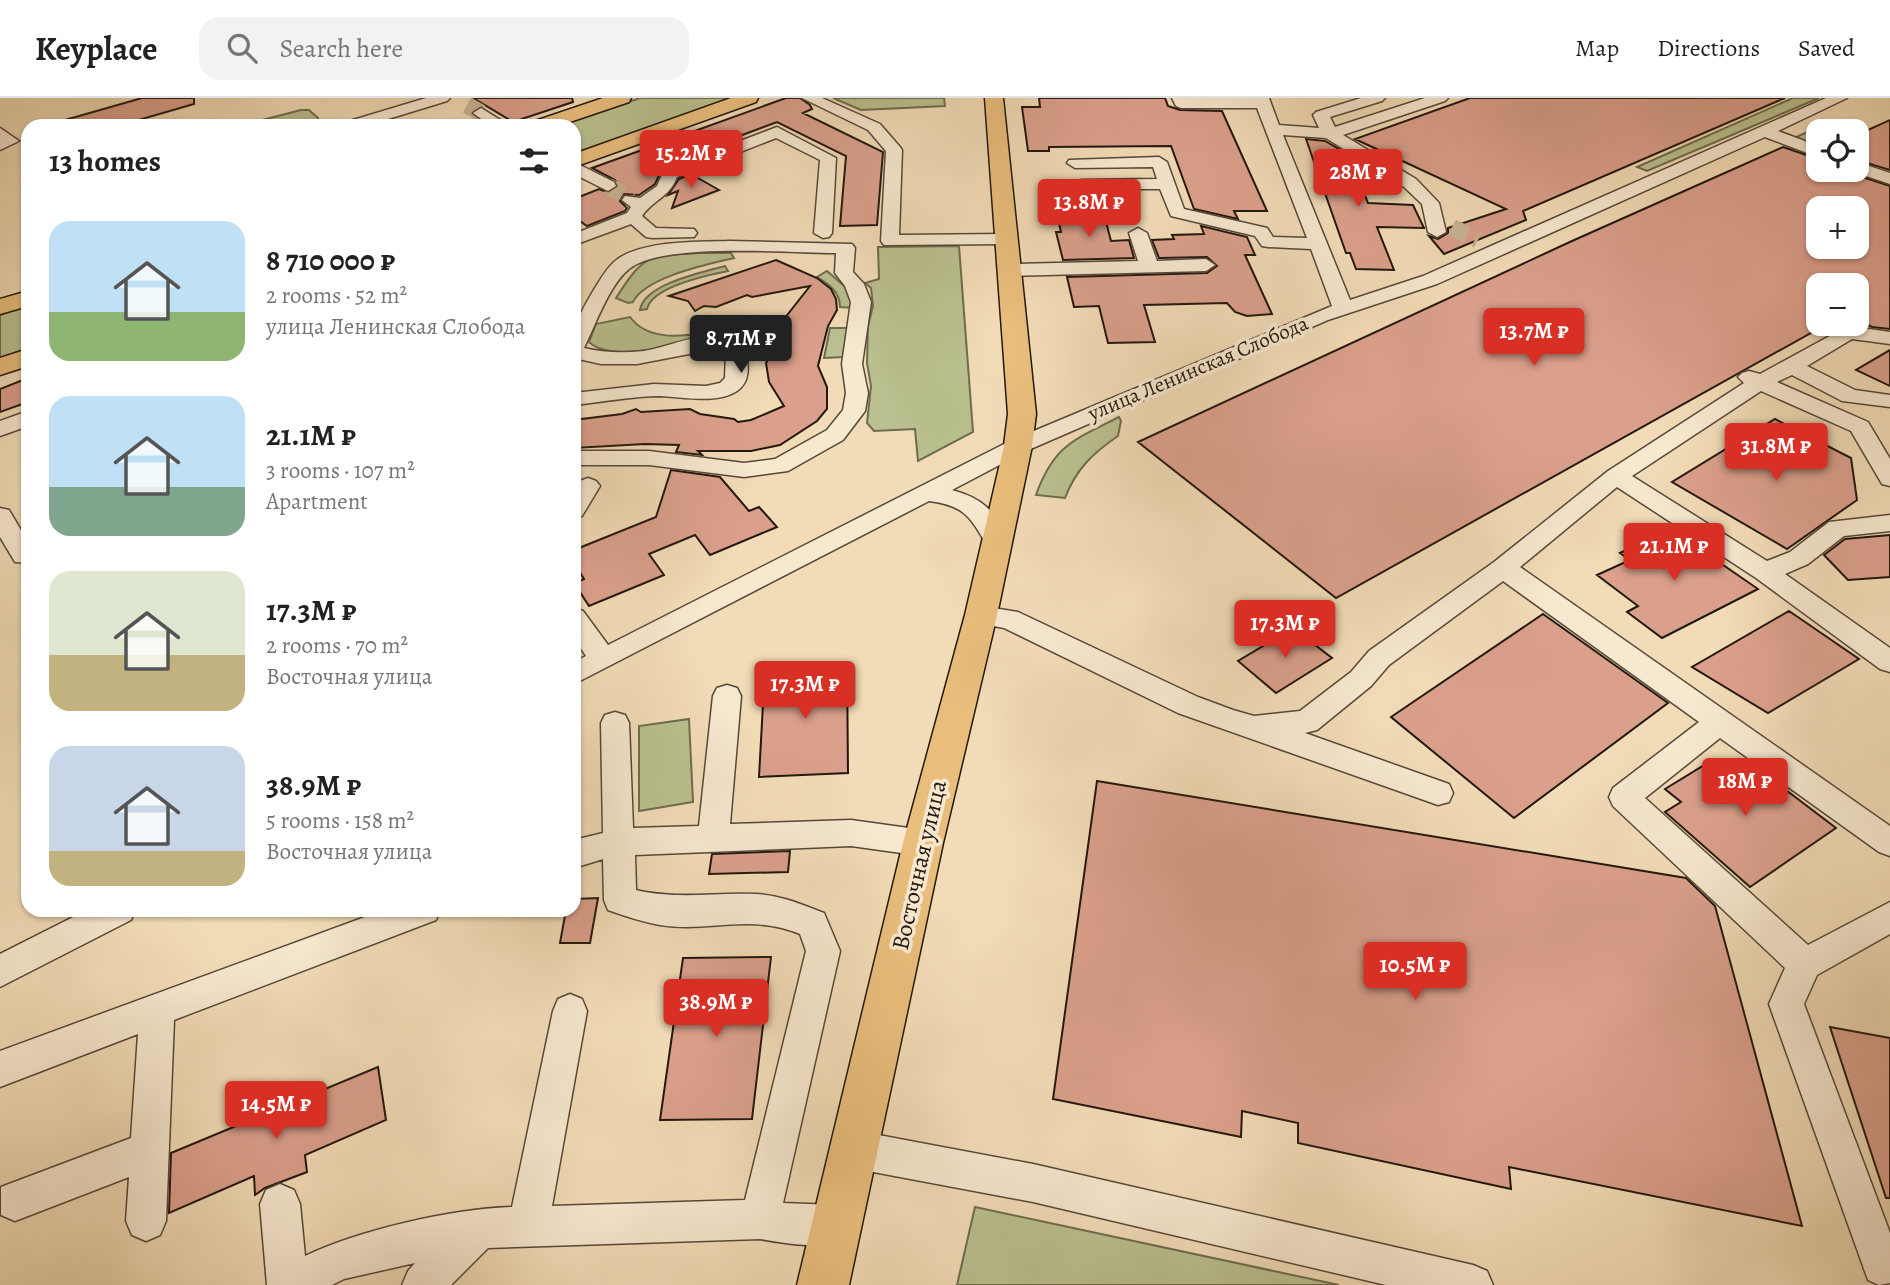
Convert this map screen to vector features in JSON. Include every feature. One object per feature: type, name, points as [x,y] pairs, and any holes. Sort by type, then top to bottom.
[{"type":"main road","points":[[560,119],[622,98]]},
{"type":"main road","points":[[581,158],[748,98]]},
{"type":"main road","name":"Восточная улица","points":[[822,1285],[923,843],[981,615],[1018,446],[1022,414],[1011,270],[993,98]]},
{"type":"main road","points":[[0,307],[21,300]]},
{"type":"main road","points":[[0,368],[21,360]]},
{"type":"street","points":[[383,98],[401,110]]},
{"type":"street","points":[[371,119],[442,98]]},
{"type":"street","points":[[810,98],[874,127],[894,150],[890,242]]},
{"type":"street","points":[[1180,98],[1181,103],[1262,101],[1343,308]]},
{"type":"street","points":[[1377,98],[1321,115],[1330,134],[1410,183],[1430,203],[1441,224]]},
{"type":"street","points":[[1273,129],[1330,134],[1440,98]]},
{"type":"street","name":"улица Ленинская Слобода","points":[[581,670],[1018,446],[1321,316],[1408,288],[1464,265],[1839,98]]},
{"type":"street","points":[[340,106],[351,119]]},
{"type":"street","points":[[481,113],[491,119]]},
{"type":"street","points":[[1764,131],[1806,147]]},
{"type":"street","points":[[581,236],[664,189],[670,174],[777,132],[828,158],[823,233]]},
{"type":"street","points":[[0,133],[11,141],[0,145]]},
{"type":"street","points":[[1076,163],[1159,162],[1177,212],[1261,232],[1268,242],[1318,244]]},
{"type":"street","points":[[581,171],[608,186]]},
{"type":"street","points":[[1869,171],[1890,179]]},
{"type":"street","points":[[1082,185],[1167,184]]},
{"type":"street","points":[[581,457],[649,458],[744,470],[780,466],[835,435],[854,411],[856,393],[852,364],[862,302],[854,284],[844,273],[846,248],[841,237],[823,233],[652,233],[635,207]]},
{"type":"street","points":[[1138,233],[1149,266]]},
{"type":"street","points":[[581,334],[588,318],[623,264],[640,255],[674,247],[846,248],[890,242],[1006,239]]},
{"type":"street","points":[[1478,240],[1499,250]]},
{"type":"street","points":[[1452,250],[1464,265]]},
{"type":"street","points":[[1011,270],[1206,265]]},
{"type":"street","points":[[1332,281],[1374,288],[1408,288]]},
{"type":"street","points":[[1321,316],[1330,297],[1332,281]]},
{"type":"street","points":[[1254,727],[1307,722],[1361,679],[1379,658],[1503,568],[1616,476],[1750,377],[1792,367],[1847,332],[1890,338]]},
{"type":"street","points":[[581,352],[604,358],[647,357],[712,342],[736,351],[738,373],[735,382],[718,391],[654,390],[581,398]]},
{"type":"street","points":[[1792,367],[1850,396],[1890,401]]},
{"type":"street","points":[[1750,377],[1860,427],[1890,479]]},
{"type":"street","points":[[0,429],[21,421]]},
{"type":"street","points":[[1616,476],[1765,572],[1890,662]]},
{"type":"street","points":[[581,498],[588,486]]},
{"type":"street","points":[[925,493],[949,496],[974,504],[986,517],[997,541]]},
{"type":"street","points":[[0,516],[21,547]]},
{"type":"street","points":[[1765,572],[1799,558],[1838,528],[1890,523]]},
{"type":"street","points":[[1503,568],[1890,843]]},
{"type":"street","points":[[981,615],[1009,619],[1188,705],[1438,793]]},
{"type":"street","points":[[581,628],[603,659]]},
{"type":"street","points":[[713,839],[727,696]]},
{"type":"street","points":[[1720,722],[1624,797],[1805,964]]},
{"type":"street","points":[[615,723],[620,900],[662,911],[757,909],[788,914],[812,924],[823,951],[761,1219]]},
{"type":"street","points":[[581,852],[618,842],[850,833],[923,843]]},
{"type":"street","points":[[0,971],[104,917]]},
{"type":"street","points":[[0,1069],[405,917]]},
{"type":"street","points":[[1882,1266],[1786,1004],[1805,964],[1890,917]]},
{"type":"street","points":[[146,1221],[157,1011]]},
{"type":"street","points":[[528,1226],[570,1011]]},
{"type":"street","points":[[852,1149],[1025,1182],[1473,1285]]},
{"type":"street","points":[[15,1201],[148,1151]]},
{"type":"street","points":[[280,1204],[287,1285],[341,1260],[479,1228],[761,1219],[788,1224],[835,1224]]},
{"type":"street","points":[[422,1285],[479,1228]]},
{"type":"green space","points":[[640,98],[738,98],[581,154],[581,119],[578,119]]},
{"type":"green space","points":[[833,98],[944,98],[945,106],[861,110]]},
{"type":"green space","points":[[1793,98],[1819,98],[1647,171],[1637,167]]},
{"type":"green space","points":[[301,110],[309,110],[318,118],[318,119],[266,119]]},
{"type":"green space","points":[[1806,133],[1806,146],[1790,140]]},
{"type":"green space","points":[[959,246],[973,432],[918,461],[915,429],[874,431],[867,423],[871,386],[867,363],[868,326],[873,306],[871,288],[865,283],[879,279],[878,247]]},
{"type":"green space","points":[[731,253],[734,258],[694,268],[650,285],[633,302],[628,303],[616,298],[634,273],[649,260],[668,255]]},
{"type":"green space","points":[[725,266],[728,271],[670,288],[651,301],[647,309],[640,310],[644,301],[663,286]]},
{"type":"green space","points":[[827,271],[850,291],[854,308],[840,307],[836,293],[817,277]]},
{"type":"green space","points":[[21,308],[21,350],[0,358],[0,315]]},
{"type":"green space","points":[[630,317],[645,330],[654,333],[674,336],[704,333],[679,343],[629,352],[600,348],[589,342],[596,324]]},
{"type":"green space","points":[[830,328],[848,328],[845,357],[824,358]]},
{"type":"green space","points":[[1119,417],[1121,421],[1118,436],[1086,463],[1074,478],[1065,498],[1036,495],[1058,454],[1078,439]]},
{"type":"green space","points":[[689,719],[693,802],[639,811],[639,726]]},
{"type":"green space","points":[[975,1207],[1339,1285],[957,1285]]},
{"type":"building","points":[[142,98],[194,98],[194,104],[142,119],[68,119]]},
{"type":"building","points":[[473,98],[572,98],[573,102],[522,119],[508,119]]},
{"type":"building","points":[[786,98],[800,98],[812,109],[803,113],[883,152],[877,225],[840,226],[846,156],[777,122],[670,162],[673,164],[662,169],[655,184],[639,195],[623,194],[619,200],[627,208],[625,211],[587,226],[581,222],[581,196],[599,189],[609,193],[619,187],[615,180],[592,168]]},
{"type":"building","points":[[1039,98],[1165,98],[1168,106],[1180,110],[1222,111],[1267,211],[1234,211],[1238,219],[1194,209],[1171,146],[1049,147],[1049,151],[1028,151],[1022,107],[1040,107]]},
{"type":"building","points":[[1470,98],[1785,98],[1523,211],[1526,220],[1444,254],[1429,236],[1438,239],[1448,233],[1448,228],[1506,209],[1355,139]]},
{"type":"building","points":[[1890,120],[1890,170],[1869,164],[1869,130]]},
{"type":"building","points":[[1306,139],[1325,141],[1349,155],[1368,203],[1413,205],[1424,228],[1377,227],[1394,270],[1356,269],[1350,253],[1346,253]]},
{"type":"building","points":[[1783,147],[1806,155],[1806,182],[1869,182],[1869,179],[1890,186],[1890,329],[1869,326],[1869,273],[1806,273],[1806,336],[1336,598],[1138,442],[1572,241]]},
{"type":"building","points":[[691,174],[719,190],[672,208],[678,191],[668,195],[679,179]]},
{"type":"building","points":[[1104,214],[1111,241],[1129,240],[1134,258],[1063,260],[1056,232],[1061,232],[1057,215]]},
{"type":"building","points":[[1201,226],[1247,237],[1255,255],[1245,255],[1272,314],[1247,316],[1235,312],[1227,303],[1144,305],[1155,342],[1108,343],[1099,306],[1074,307],[1067,277],[1207,273],[1217,266],[1207,257],[1159,258],[1152,240],[1174,239],[1172,235],[1204,234]]},
{"type":"building","points":[[776,260],[817,278],[831,289],[837,310],[828,326],[818,366],[827,387],[827,409],[817,421],[780,445],[751,451],[698,451],[702,455],[676,452],[679,445],[581,448],[581,419],[622,414],[636,409],[641,412],[690,409],[700,414],[734,419],[738,422],[751,420],[784,406],[769,382],[766,363],[775,345],[777,328],[810,286],[752,297],[747,295],[716,307],[704,306],[695,311],[688,301],[669,296]]},
{"type":"building","points":[[1890,350],[1890,386],[1856,370]]},
{"type":"building","points":[[21,381],[21,404],[0,412],[0,389]]},
{"type":"building","points":[[1775,419],[1851,458],[1857,500],[1787,549],[1672,482]]},
{"type":"building","points":[[671,470],[720,477],[749,511],[759,507],[777,527],[710,555],[695,535],[649,554],[664,575],[589,606],[581,594],[581,580],[584,579],[581,574],[581,547],[656,517]]},
{"type":"building","points":[[1671,529],[1758,589],[1662,638],[1627,612],[1638,606],[1597,575],[1630,560],[1620,553]]},
{"type":"building","points":[[1890,535],[1890,577],[1848,580],[1824,555],[1845,539]]},
{"type":"building","points":[[1789,611],[1859,659],[1768,713],[1692,667]]},
{"type":"building","points":[[1543,614],[1668,703],[1514,818],[1391,717]]},
{"type":"building","points":[[1293,628],[1332,658],[1276,693],[1238,661]]},
{"type":"building","points":[[847,663],[848,773],[759,777],[765,667]]},
{"type":"building","points":[[1714,759],[1728,770],[1745,759],[1836,828],[1750,887],[1665,812],[1681,802],[1665,789]]},
{"type":"building","points":[[1097,781],[1686,878],[1715,906],[1802,1226],[1509,1167],[1511,1189],[1298,1143],[1298,1123],[1242,1111],[1241,1137],[1053,1099]]},
{"type":"building","points":[[790,851],[788,872],[709,874],[712,854]]},
{"type":"building","points":[[598,898],[590,943],[560,943],[565,917],[581,917],[581,899]]},
{"type":"building","points":[[771,957],[752,1119],[660,1120],[683,958]]},
{"type":"building","points":[[1830,1027],[1890,1038],[1890,1198],[1886,1198]]},
{"type":"building","points":[[378,1067],[386,1120],[305,1155],[307,1172],[265,1188],[255,1195],[254,1176],[169,1213],[171,1153]]},
{"type":"tunnel","points":[[467,105],[481,113]]},
{"type":"tunnel","points":[[608,186],[631,200]]},
{"type":"tunnel","points":[[1452,227],[1478,240]]}]
